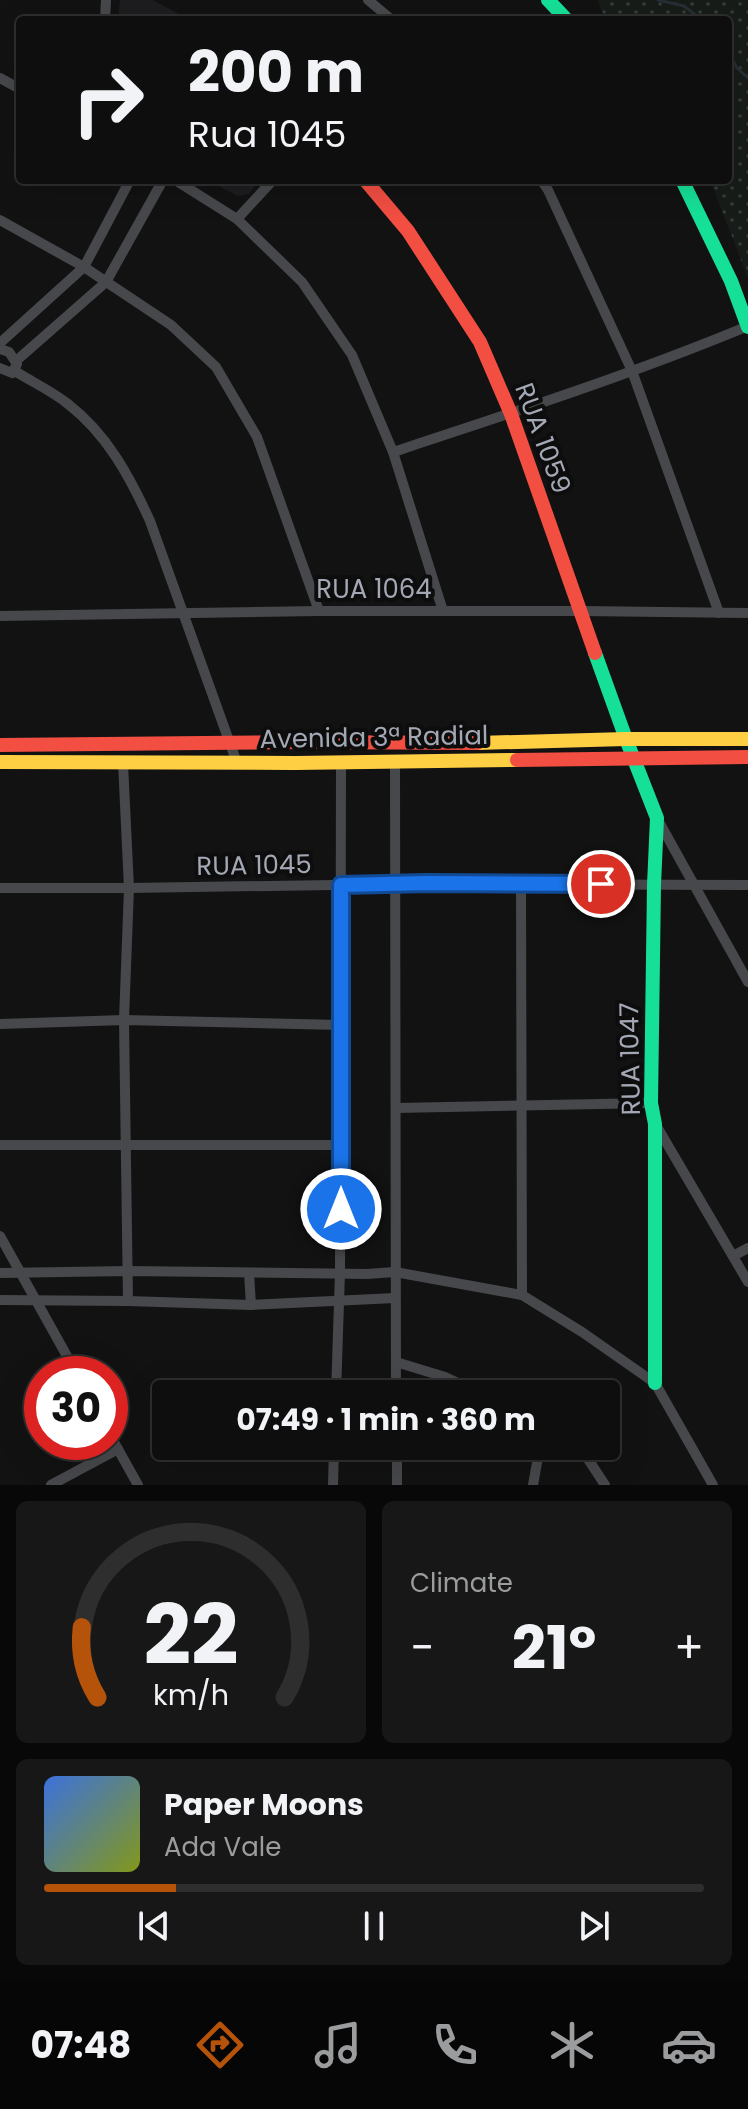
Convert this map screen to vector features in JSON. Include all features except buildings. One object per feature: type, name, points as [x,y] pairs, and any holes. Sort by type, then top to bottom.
[{"type":"main road","name":"RUA 1059","points":[[368,184],[408,231],[480,342],[511,414],[626,739]]},
{"type":"main road","points":[[684,184],[731,281],[748,327]]},
{"type":"main road","points":[[395,761],[403,750],[498,749],[523,743],[626,739],[748,739]]},
{"type":"main road","name":"RUA 1047","points":[[626,739],[657,818],[651,1103],[655,1124],[655,1383]]},
{"type":"main road","points":[[307,742],[335,750],[341,762]]},
{"type":"main road","name":"Avenida 3ª Radial","points":[[0,745],[523,743]]},
{"type":"main road","name":"Avenida 3ª Radial","points":[[0,762],[237,763],[748,757]]},
{"type":"street","points":[[368,0],[387,16]]},
{"type":"street","points":[[10,368],[9,352],[0,346],[84,267],[128,184]]},
{"type":"street","points":[[0,382],[10,368],[106,282],[161,184]]},
{"type":"street","points":[[181,184],[237,219],[302,282],[352,355],[393,452],[443,611]]},
{"type":"street","points":[[237,219],[269,184]]},
{"type":"street","points":[[544,184],[632,371],[719,613]]},
{"type":"street","points":[[0,220],[84,267],[171,325],[216,367],[257,437],[319,611]]},
{"type":"street","points":[[393,452],[511,414],[748,327]]},
{"type":"street","points":[[10,368],[67,403],[93,427],[117,458],[135,489],[150,521],[237,763]]},
{"type":"street","name":"RUA 1064","points":[[0,616],[319,611],[748,613]]},
{"type":"street","points":[[395,761],[396,1380]]},
{"type":"street","points":[[336,1380],[341,1145],[341,762]]},
{"type":"street","points":[[123,763],[129,888],[124,1020],[128,1301]]},
{"type":"street","points":[[657,818],[748,982]]},
{"type":"street","points":[[521,883],[522,1295]]},
{"type":"street","name":"RUA 1045","points":[[0,888],[521,883],[748,885]]},
{"type":"street","points":[[0,1024],[124,1020],[341,1025]]},
{"type":"street","points":[[396,1108],[651,1103]]},
{"type":"street","points":[[655,1124],[748,1282]]},
{"type":"street","points":[[0,1145],[341,1145]]},
{"type":"street","points":[[0,1236],[67,1356]]},
{"type":"street","points":[[733,1256],[748,1248]]},
{"type":"street","points":[[0,1273],[395,1272],[522,1295],[655,1383],[713,1485]]},
{"type":"street","points":[[249,1273],[251,1305]]},
{"type":"street","points":[[0,1300],[251,1305],[395,1298]]},
{"type":"street","points":[[396,1362],[452,1380]]},
{"type":"street","points":[[51,1485],[98,1460]]},
{"type":"street","points":[[124,1460],[138,1485]]},
{"type":"street","points":[[333,1485],[334,1460]]},
{"type":"street","points":[[397,1460],[397,1485]]},
{"type":"street","points":[[533,1485],[537,1460]]},
{"type":"street","points":[[589,1460],[605,1485]]},
{"type":"shaded area","points":[[120,0],[153,0],[183,16],[118,16]]},
{"type":"shaded area","points":[[598,0],[748,0],[748,278],[712,184],[732,184],[732,16],[604,16]]},
{"type":"shaded area","points":[[215,184],[256,184],[249,194],[237,196]]},
{"type":"waterway","points":[[658,0],[684,6],[697,16]]},
{"type":"waterway","points":[[732,59],[748,78]]},
{"type":"traffic: fast","points":[[548,0],[563,16]]},
{"type":"traffic: fast","points":[[684,184],[731,281],[748,327]]},
{"type":"traffic: fast","points":[[595,653],[657,818],[651,1103],[655,1124],[655,1383]]},
{"type":"traffic: slow","points":[[477,743],[748,739]]},
{"type":"traffic: slow","points":[[0,762],[517,760]]},
{"type":"traffic: jam","points":[[368,184],[408,231],[480,342],[511,414],[595,653]]},
{"type":"traffic: jam","points":[[0,745],[477,743]]},
{"type":"traffic: jam","points":[[517,760],[748,757]]},
{"type":"route","points":[[341,1209],[341,885],[601,884]]}]
